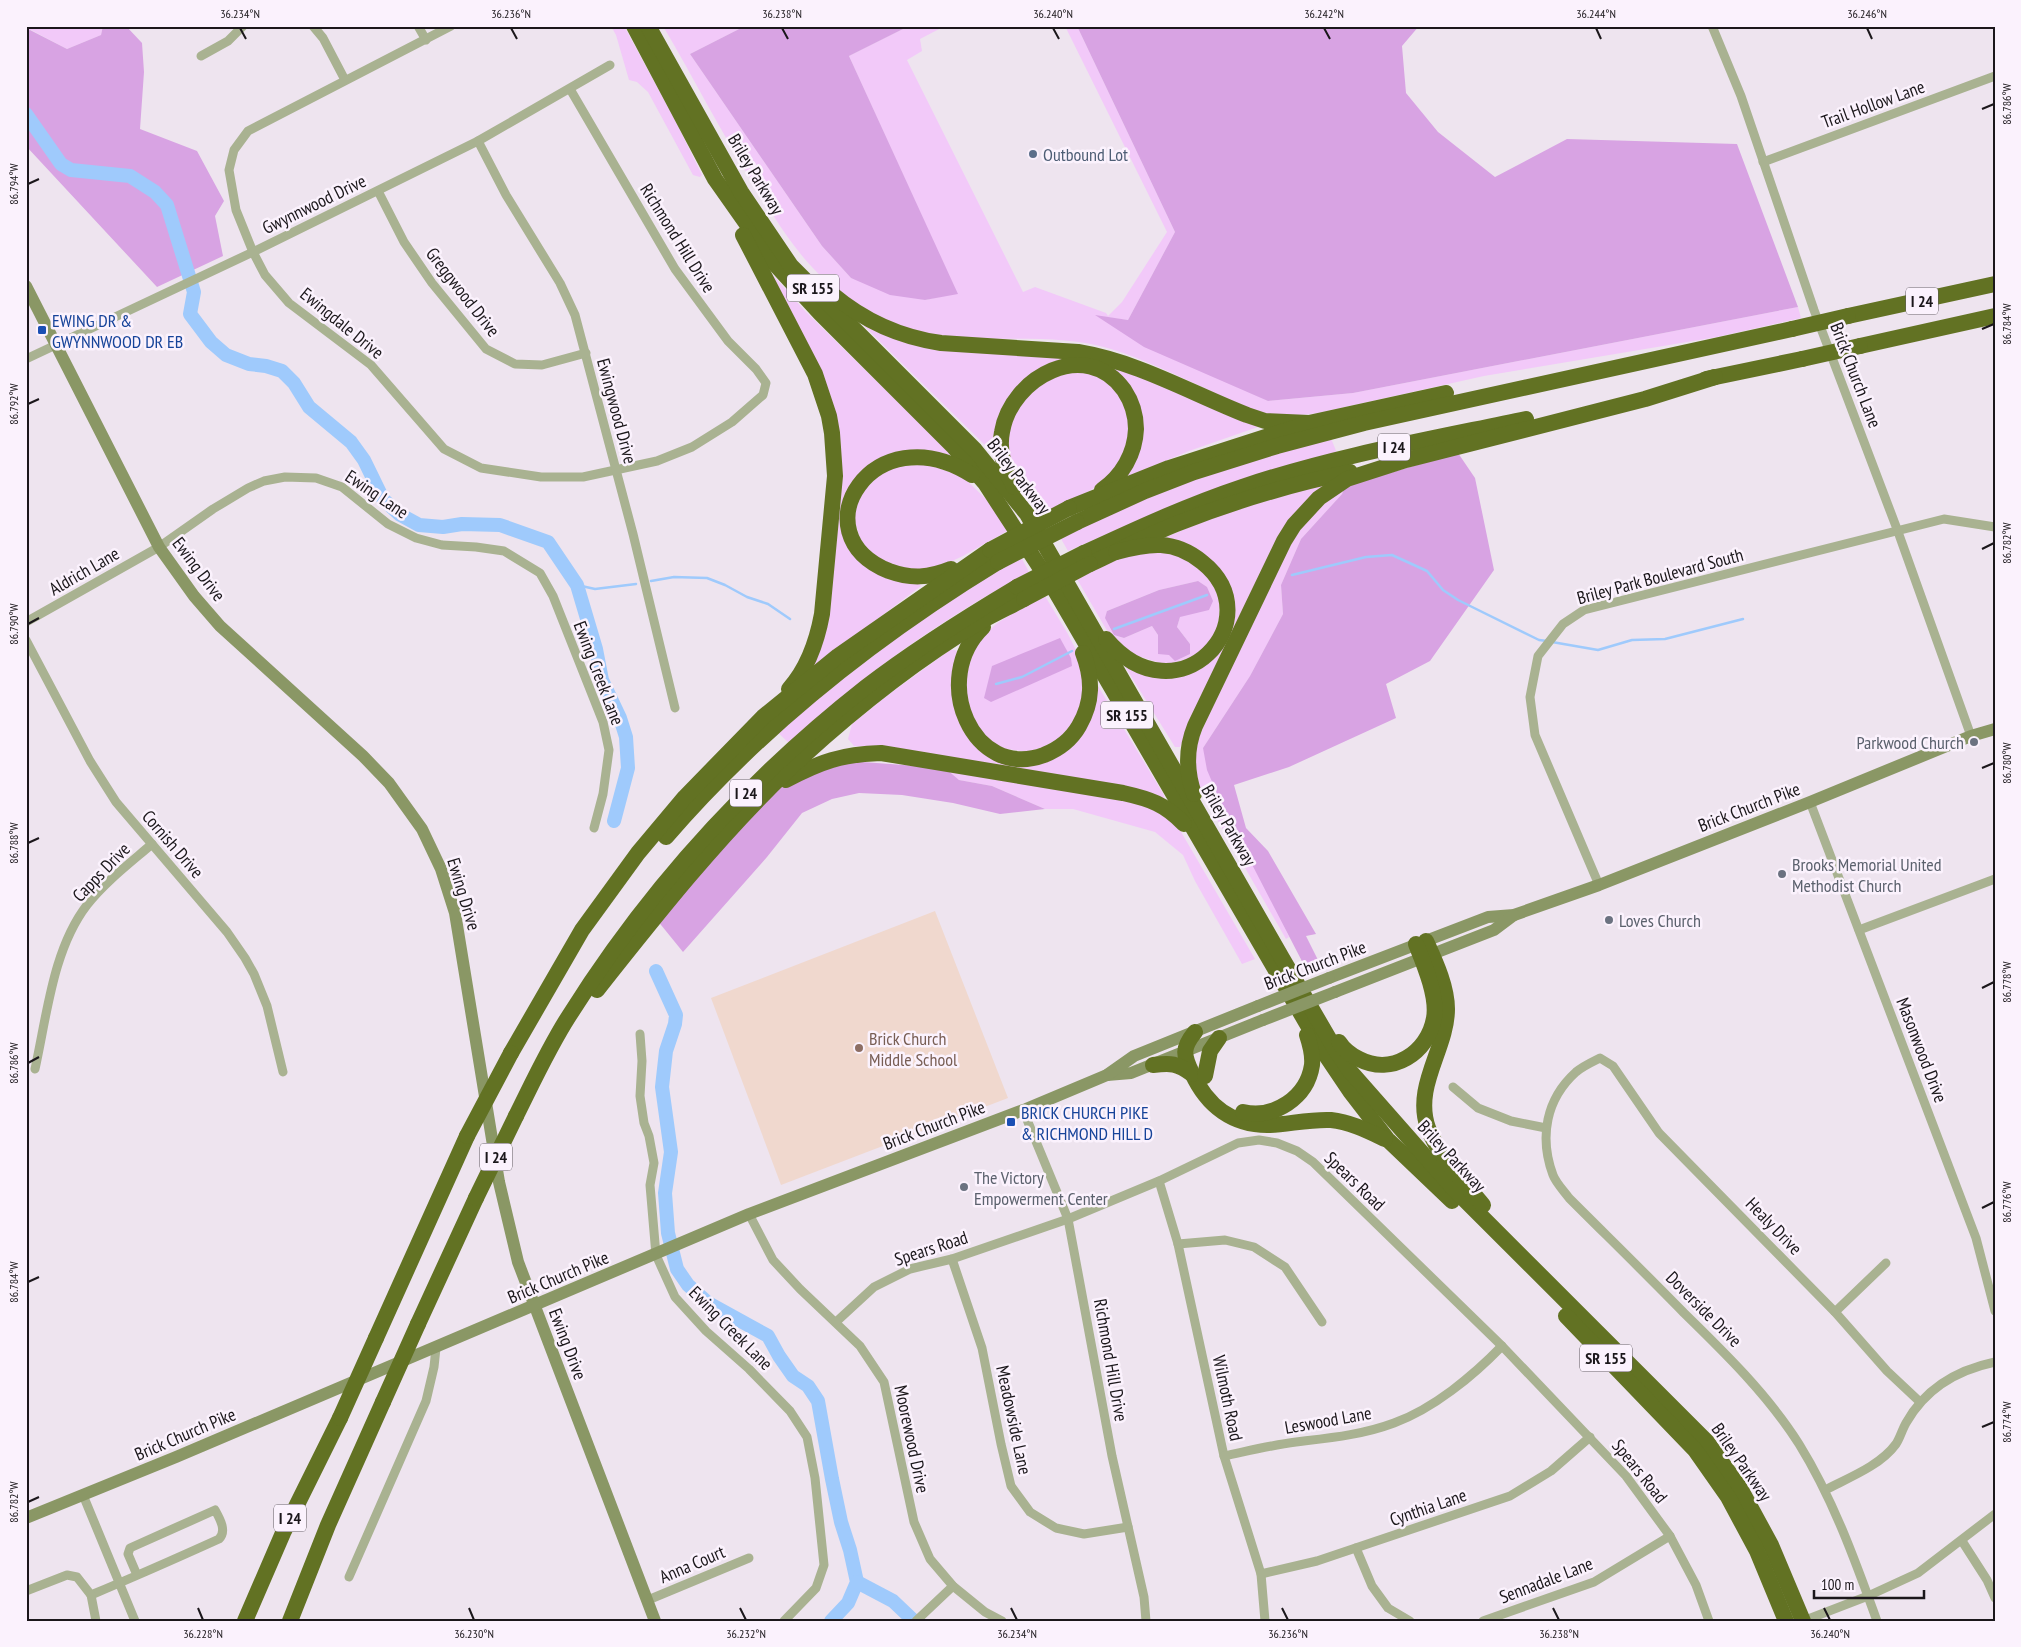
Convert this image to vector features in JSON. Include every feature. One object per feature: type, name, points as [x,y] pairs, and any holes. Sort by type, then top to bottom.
[{"type":"highway","name":"Briley Parkway","points":[[634,26],[715,180],[775,264],[820,313],[953,446],[985,483],[1056,592],[1301,1016],[1350,1091],[1387,1139],[1496,1244],[1695,1450],[1728,1497],[1787,1610],[1803,1621]]},
{"type":"highway","name":"Briley Parkway","points":[[648,26],[741,192],[791,266],[975,450],[1027,514],[1335,1049],[1356,1078],[1453,1188],[1707,1442],[1740,1488],[1771,1545],[1787,1610]]},
{"type":"highway","points":[[547,994],[582,930],[638,853],[685,797],[793,684],[806,664],[818,634],[825,594],[835,476],[829,416],[815,374],[715,180]]},
{"type":"highway","points":[[741,192],[798,261],[828,292],[847,307],[889,330],[940,343],[1042,349],[1100,355],[1139,368],[1265,421],[1309,423]]},
{"type":"highway","name":"I 24","points":[[245,1621],[283,1533],[340,1418],[467,1136],[511,1053],[547,994],[632,876],[686,814],[797,706],[884,637],[948,592],[994,556],[1073,515],[1194,472],[1277,446],[1364,423],[1995,284]]},
{"type":"highway","name":"I 24","points":[[292,1620],[328,1524],[418,1324],[516,1116],[568,1017],[604,963],[642,912],[692,851],[737,803],[812,731],[867,687],[921,647],[1020,593],[1171,514],[1242,487],[1403,445],[1995,316]]},
{"type":"highway","points":[[1087,500],[1211,453],[1309,423],[1535,374],[1679,354]]},
{"type":"highway","points":[[1027,514],[1006,471],[1002,457],[1002,432],[1009,410],[1023,388],[1039,376],[1058,368],[1085,366],[1103,372],[1121,386],[1134,408],[1136,432],[1128,460],[1116,478],[1087,500],[1073,515]]},
{"type":"highway","points":[[1116,552],[1177,524],[1258,495],[1312,480],[1406,460],[1645,399],[1716,377]]},
{"type":"highway","points":[[985,483],[958,466],[946,461],[926,457],[904,458],[881,466],[862,480],[855,489],[848,508],[848,527],[856,546],[875,564],[906,576],[927,577],[974,559],[994,556]]},
{"type":"highway","points":[[1218,846],[1192,788],[1189,775],[1189,744],[1195,726],[1260,592],[1294,525],[1319,498],[1347,478],[1406,460]]},
{"type":"highway","points":[[1078,603],[1114,649],[1138,666],[1152,670],[1176,671],[1202,660],[1212,651],[1221,638],[1226,624],[1226,602],[1222,585],[1211,569],[1196,557],[1180,549],[1161,544],[1142,545],[1087,558]]},
{"type":"highway","points":[[763,717],[838,656],[974,559]]},
{"type":"highway","points":[[1020,593],[1007,608],[991,620],[970,642],[959,668],[959,700],[971,729],[988,746],[1005,756],[1015,758],[1040,756],[1064,744],[1083,719],[1088,704],[1091,686],[1086,662],[1066,620],[1056,592]]},
{"type":"highway","points":[[542,1064],[591,998],[681,886],[769,789],[833,730],[880,693],[980,622],[1007,608]]},
{"type":"highway","points":[[769,789],[807,769],[841,756],[881,753],[1150,799],[1170,811],[1199,839]]},
{"type":"highway","points":[[1282,958],[1299,976],[1342,1047],[1352,1056],[1365,1062],[1382,1065],[1393,1064],[1411,1056],[1419,1050],[1431,1032],[1435,1016],[1424,949]]},
{"type":"highway","points":[[1424,949],[1437,966],[1447,1009],[1444,1034],[1429,1075],[1425,1108],[1428,1127],[1443,1156],[1538,1273]]},
{"type":"highway","points":[[1153,1065],[1173,1063],[1183,1067],[1198,1075],[1224,1102],[1244,1113],[1272,1112],[1289,1103],[1306,1082],[1312,1064],[1310,1043],[1301,1016]]},
{"type":"highway","points":[[1198,1075],[1219,1038]]},
{"type":"highway","points":[[1188,1042],[1198,1075],[1210,1102],[1223,1113],[1239,1121],[1249,1124],[1270,1125],[1334,1121],[1352,1124],[1387,1139]]},
{"type":"main road","name":"Ewing Drive","points":[[26,286],[159,547],[194,596],[220,626],[363,756],[389,783],[422,829],[441,869],[455,913],[499,1182],[510,1234],[518,1262],[655,1621]]},
{"type":"main road","name":"Brick Church Pike","points":[[1106,1075],[1131,1073],[1153,1065],[1188,1042],[1258,1006],[1329,978],[1494,930],[1514,915],[1599,885],[1972,736],[1995,729]]},
{"type":"main road","name":"Brick Church Pike","points":[[26,1518],[436,1348],[749,1214],[1023,1110],[1106,1075],[1134,1056],[1188,1042],[1219,1038],[1335,992],[1424,949]]},
{"type":"street","points":[[201,56],[228,41],[243,26]]},
{"type":"street","points":[[313,26],[323,38],[345,80]]},
{"type":"street","points":[[418,26],[426,40]]},
{"type":"street","name":"Ewingdale Drive","points":[[451,26],[248,130],[234,150],[229,170],[236,210],[253,252],[265,275],[289,303],[371,365],[444,449],[481,468],[541,477],[584,477],[616,471],[656,460],[692,447],[732,422],[763,395]]},
{"type":"street","name":"Brick Church Lane","points":[[1712,26],[1741,96],[1814,310],[1897,529],[1972,736]]},
{"type":"street","name":"Gwynnwood Drive","points":[[26,360],[253,252],[478,141],[610,65]]},
{"type":"street","name":"Trail Hollow Lane","points":[[1763,162],[1995,76]]},
{"type":"street","name":"Richmond Hill Drive","points":[[570,89],[675,269],[728,341],[756,369],[766,383],[763,395]]},
{"type":"street","name":"Ewingwood Drive","points":[[478,141],[506,195],[560,283],[575,315],[675,708]]},
{"type":"street","name":"Greggwood Drive","points":[[378,191],[404,242],[432,284],[486,349],[515,364],[542,365],[586,353]]},
{"type":"street","name":"Ewing Lane","points":[[159,547],[212,510],[248,488],[264,481],[285,477],[316,478],[342,487],[388,524],[416,538],[442,545],[476,547],[504,552],[531,566]]},
{"type":"street","name":"Briley Park Boulevard South","points":[[1599,885],[1535,735],[1530,697],[1538,656],[1563,624],[1584,610],[1734,573],[1897,529],[1944,519],[1995,528]]},
{"type":"street","name":"Aldrich Lane","points":[[26,622],[159,547]]},
{"type":"street","name":"Ewing Creek Lane","points":[[531,566],[540,573],[553,596],[603,722],[609,750],[603,794],[594,828]]},
{"type":"street","name":"Cornish Drive","points":[[26,640],[90,761],[116,802],[227,932],[245,958],[260,987],[267,1006],[283,1072]]},
{"type":"street","name":"Masonwood Drive","points":[[1810,802],[1976,1238],[1995,1311]]},
{"type":"street","name":"Capps Drive","points":[[35,1069],[58,961],[78,920],[88,904],[152,844]]},
{"type":"street","points":[[1859,930],[1995,879]]},
{"type":"street","name":"Ewing Creek Lane","points":[[640,1034],[642,1061],[641,1102],[644,1123],[653,1154],[654,1163],[650,1185],[659,1253],[675,1297],[706,1331],[749,1368],[790,1411],[807,1437],[815,1478],[824,1565],[816,1588],[784,1621]]},
{"type":"street","name":"Doverside Drive","points":[[1613,1066],[1600,1058],[1577,1071],[1556,1094],[1546,1128],[1547,1152],[1554,1176],[1569,1198],[1733,1361],[1798,1443],[1825,1490],[1877,1621]]},
{"type":"street","name":"Healy Drive","points":[[1613,1066],[1659,1133],[1835,1312],[1886,1371],[1920,1402]]},
{"type":"street","points":[[1453,1087],[1478,1108],[1511,1121],[1546,1128]]},
{"type":"street","name":"Richmond Hill Drive","points":[[1023,1110],[1068,1219],[1112,1456],[1144,1596],[1146,1621]]},
{"type":"street","name":"Spears Road","points":[[836,1322],[874,1287],[910,1269],[952,1259],[1068,1219],[1159,1181],[1238,1143],[1259,1140],[1277,1143],[1297,1151],[1313,1162],[1502,1346],[1590,1437],[1643,1497],[1670,1536],[1696,1585],[1709,1621]]},
{"type":"street","name":"Wilmoth Road","points":[[1159,1181],[1178,1244],[1224,1456],[1261,1574],[1265,1621]]},
{"type":"street","name":"Moorewood Drive","points":[[749,1214],[773,1260],[800,1289],[860,1346],[884,1382],[914,1522],[930,1559],[953,1586],[984,1612],[1002,1621]]},
{"type":"street","points":[[1178,1244],[1226,1240],[1254,1248],[1285,1267],[1322,1322]]},
{"type":"street","name":"Meadowside Lane","points":[[952,1259],[982,1348],[1011,1486],[1030,1512],[1056,1528],[1084,1534],[1128,1527]]},
{"type":"street","points":[[1835,1312],[1886,1263]]},
{"type":"street","name":"Leswood Lane","points":[[1224,1456],[1293,1442],[1347,1436],[1394,1423],[1438,1400],[1478,1371],[1502,1346]]},
{"type":"street","points":[[349,1577],[426,1401],[434,1367],[436,1348]]},
{"type":"street","points":[[1825,1490],[1883,1457],[1896,1444],[1906,1423],[1920,1402],[1949,1378],[1975,1366],[1995,1362]]},
{"type":"street","name":"Cynthia Lane","points":[[1261,1574],[1317,1561],[1510,1496],[1551,1472],[1590,1437]]},
{"type":"street","points":[[83,1495],[135,1621]]},
{"type":"street","points":[[91,1595],[120,1583],[219,1539],[222,1536],[223,1530],[215,1510],[130,1548],[128,1554],[137,1575]]},
{"type":"street","points":[[1803,1621],[1868,1596],[1918,1573],[1995,1514]]},
{"type":"street","name":"Sennadale Lane","points":[[1483,1621],[1594,1582],[1670,1536]]},
{"type":"street","points":[[1962,1541],[1987,1580],[1995,1598]]},
{"type":"street","points":[[1356,1548],[1372,1586],[1388,1608],[1410,1621]]},
{"type":"street","name":"Anna Court","points":[[648,1600],[749,1558]]},
{"type":"street","points":[[26,1590],[67,1575],[77,1577],[91,1595],[96,1621]]},
{"type":"street","points":[[918,1620],[953,1586]]},
{"type":"shaded area","points":[[26,26],[103,26],[101,35],[67,49],[31,30],[26,32]]},
{"type":"shaded area","points":[[103,26],[126,26],[142,43],[144,72],[140,129],[197,151],[224,201],[215,216],[223,256],[157,287],[26,146],[26,32],[30,30],[67,49],[101,35]]},
{"type":"shaded area","points":[[611,26],[624,26],[675,120],[702,175],[700,177],[693,175],[648,92],[637,82],[629,80],[616,35]]},
{"type":"shaded area","points":[[663,26],[740,26],[741,28],[690,54],[822,246],[851,278],[925,300],[957,293],[849,56],[909,26],[945,26],[920,39],[922,51],[907,60],[1023,292],[1035,287],[1106,313],[1108,316],[1122,302],[1167,232],[1065,26],[1077,26],[1175,232],[1128,320],[1097,316],[1268,401],[1353,393],[1798,307],[1801,318],[1717,337],[1484,376],[1318,413],[1287,416],[1253,410],[1149,363],[1124,353],[1090,344],[1046,339],[956,338],[912,331],[890,324],[870,314],[851,301],[833,287],[801,254],[778,224],[742,165]]},
{"type":"shaded area","points":[[745,26],[827,26],[834,29],[839,26],[909,26],[849,56],[958,294],[925,300],[890,295],[851,278],[822,246],[690,54]]},
{"type":"shaded area","points":[[1077,26],[1419,26],[1402,46],[1406,93],[1438,132],[1495,177],[1567,139],[1737,144],[1798,307],[1353,393],[1268,401],[1144,347],[1095,315],[1128,320],[1175,232]]},
{"type":"shaded area","points":[[771,273],[805,311],[948,451],[952,460],[943,456],[863,473],[848,539],[918,582],[921,586],[810,670],[841,454]]},
{"type":"shaded area","points":[[866,323],[1103,361],[1258,427],[1189,451],[1122,479],[1140,417],[1101,366],[1028,378],[998,458],[864,326]]},
{"type":"shaded area","points":[[1075,372],[1094,375],[1108,383],[1118,394],[1125,406],[1129,420],[1126,448],[1120,462],[1104,481],[1078,497],[1041,514],[1013,472],[1005,442],[1015,407],[1044,380]]},
{"type":"shaded area","points":[[1330,436],[1337,453],[1254,475],[1187,499],[1068,551],[1060,537],[1195,477]]},
{"type":"shaded area","points":[[1458,453],[1475,478],[1494,570],[1430,661],[1386,684],[1396,718],[1289,767],[1234,785],[1246,828],[1268,851],[1316,934],[1306,936],[1320,964],[1307,971],[1225,812],[1207,770],[1203,748],[1250,676],[1283,614],[1281,585],[1301,539],[1342,494],[1345,486]]},
{"type":"shaded area","points":[[928,464],[963,477],[986,499],[1009,530],[963,556],[937,568],[921,572],[893,567],[868,550],[860,538],[855,522],[855,508],[861,494],[881,473],[896,467]]},
{"type":"shaded area","points":[[1337,479],[1319,492],[1188,728],[1180,747],[1175,747],[1124,665],[1208,662],[1231,596],[1164,538],[1216,516]]},
{"type":"shaded area","points":[[1345,486],[1342,494],[1301,539],[1281,585],[1283,614],[1250,676],[1203,748],[1289,937],[1286,939],[1202,793],[1197,779],[1195,759],[1198,740],[1210,711],[1290,543],[1309,515]]},
{"type":"shaded area","points":[[1147,549],[1183,557],[1208,576],[1220,599],[1218,629],[1209,644],[1194,657],[1166,665],[1126,652],[1106,629],[1077,579],[1126,555]],"holes":[[[1198,581],[1177,627],[1190,644],[1158,635],[1152,626],[1124,638],[1114,635],[1107,611],[1159,590]]]},
{"type":"shaded area","points":[[1021,557],[1029,572],[956,615],[902,650],[848,692],[789,743],[776,731],[926,615]]},
{"type":"shaded area","points":[[1198,581],[1207,587],[1213,601],[1209,610],[1180,617],[1177,627],[1190,644],[1190,654],[1175,661],[1169,655],[1158,654],[1158,635],[1152,626],[1124,638],[1114,635],[1105,618],[1107,611],[1159,590]]},
{"type":"shaded area","points":[[1045,596],[1079,656],[1085,700],[1070,727],[1058,739],[1028,752],[1000,748],[985,738],[970,716],[964,676],[979,640],[996,624]]},
{"type":"shaded area","points":[[1060,638],[1071,658],[1072,666],[991,702],[984,698],[992,666]]},
{"type":"shaded area","points":[[950,650],[955,650],[959,653],[955,665],[985,750],[1050,758],[1098,686],[1164,795],[1164,800],[881,748],[854,746],[848,739],[852,724]]},
{"type":"shaded area","points":[[849,761],[945,768],[959,780],[992,786],[1045,809],[1000,814],[953,803],[902,795],[859,793],[832,799],[802,813],[767,857],[683,952],[657,920],[772,793],[794,779]]},
{"type":"shaded area","points":[[945,768],[1126,796],[1173,818],[1255,959],[1242,964],[1195,881],[1183,855],[1155,832],[1073,809],[1045,809],[992,786],[959,780]]},
{"type":"shaded area","name":"Brick Church Middle School","points":[[935,911],[1008,1098],[781,1185],[711,998]]},
{"type":"waterway","points":[[26,114],[61,164],[71,170],[130,176],[155,192],[167,205],[194,292],[190,314],[211,342],[226,355],[249,364],[266,366],[282,371],[294,383],[309,407],[351,442],[364,460],[383,499],[399,514],[419,525],[443,527],[462,524],[500,525],[548,542],[577,585],[596,649],[602,680],[620,718],[626,737],[628,768],[614,821]]},
{"type":"waterway","points":[[1292,575],[1366,557],[1392,555],[1427,571],[1443,590],[1458,600],[1539,640],[1547,641]]},
{"type":"waterway","points":[[651,581],[674,577],[707,578],[747,597],[768,604],[790,619]]},
{"type":"waterway","points":[[577,585],[595,589],[636,584]]},
{"type":"waterway","points":[[1114,629],[1207,595]]},
{"type":"waterway","points":[[1552,642],[1598,650],[1632,640],[1665,639],[1743,619]]},
{"type":"waterway","points":[[996,684],[1022,677],[1072,651]]},
{"type":"waterway","points":[[656,971],[676,1015],[666,1051],[662,1087],[671,1152],[665,1193],[668,1233],[677,1269],[688,1285],[708,1303],[768,1336],[793,1376],[808,1386],[818,1401],[841,1522],[857,1582],[848,1603],[831,1621]]},
{"type":"waterway","points":[[857,1582],[893,1601],[914,1621]]},
{"type":"place","name":"Outbound Lot","points":[[1033,154]]},
{"type":"place","name":"EWING DR & GWYNNWOOD DR EB","points":[[42,330]]},
{"type":"place","name":"Parkwood Church","points":[[1974,742]]},
{"type":"place","name":"Brooks Memorial United Methodist Church","points":[[1782,874]]},
{"type":"place","name":"Loves Church","points":[[1609,920]]},
{"type":"place","name":"Brick Church Middle School","points":[[859,1048]]},
{"type":"place","name":"BRICK CHURCH PIKE & RICHMOND HILL D","points":[[1011,1122]]},
{"type":"place","name":"The Victory Empowerment Center","points":[[964,1187]]}]
